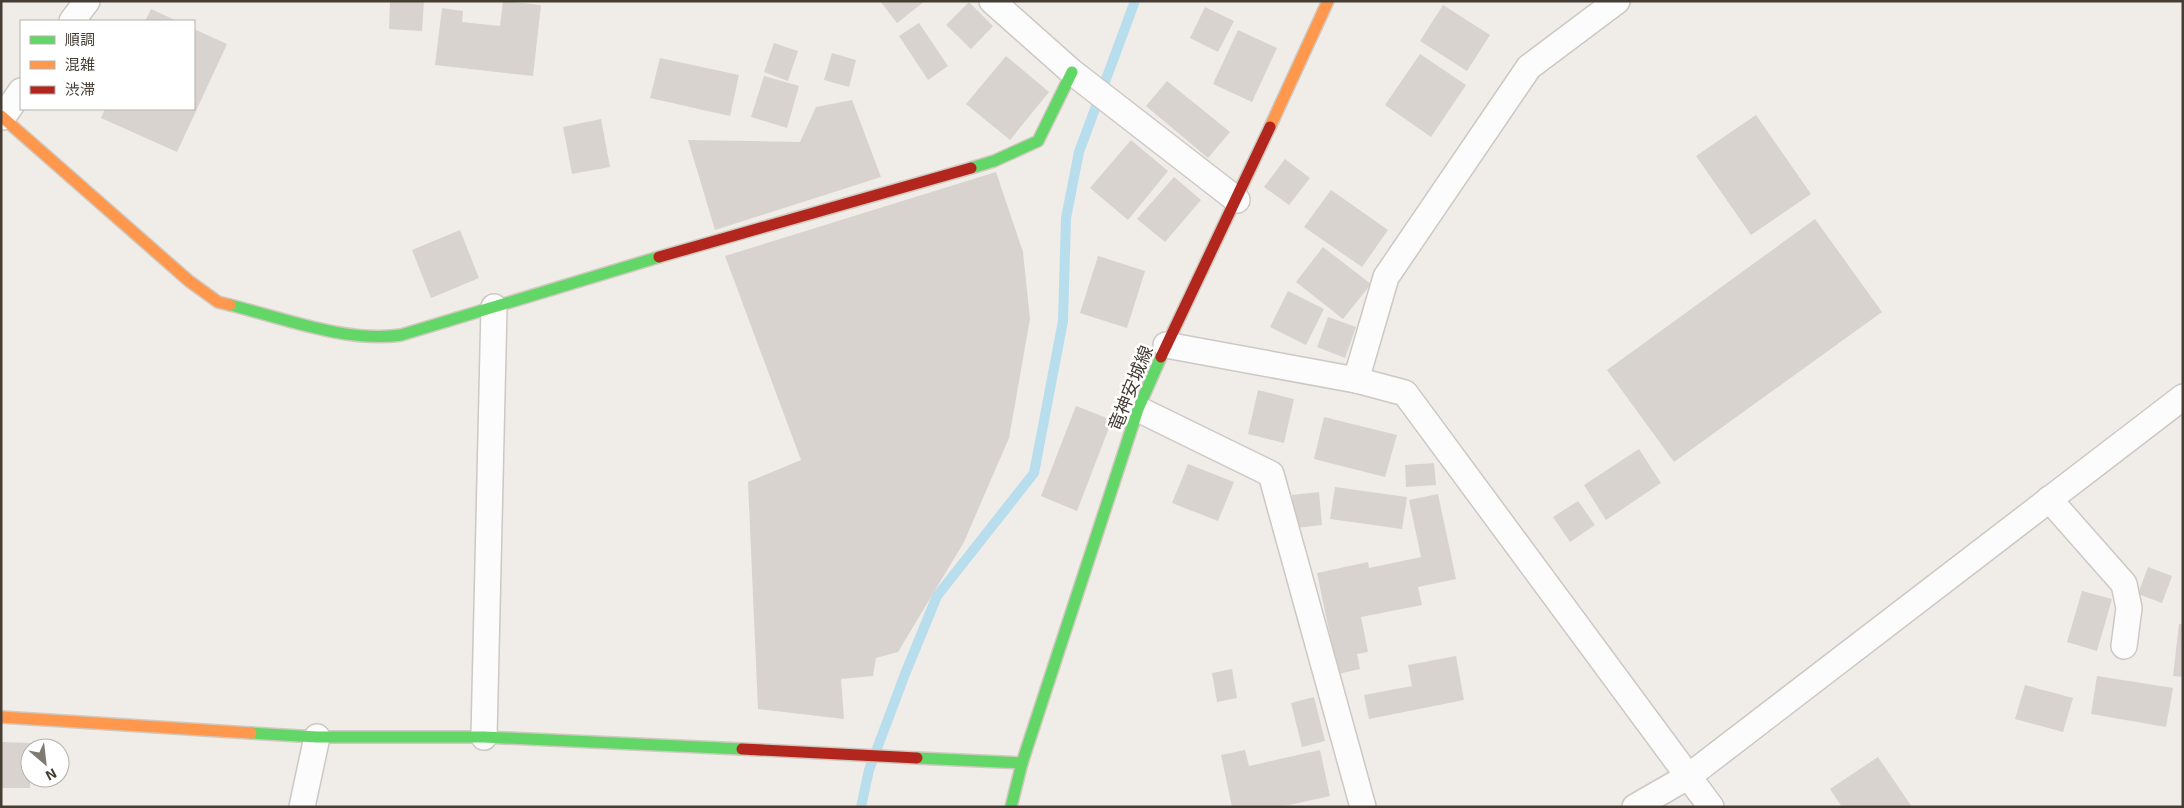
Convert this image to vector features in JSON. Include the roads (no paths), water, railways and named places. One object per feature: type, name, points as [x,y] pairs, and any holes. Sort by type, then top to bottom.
[{"type":"street","points":[[73,20],[87,1]]},
{"type":"street","points":[[992,1],[1072,72],[1237,200]]},
{"type":"street","name":"竜神安城線","points":[[1011,807],[1022,763],[1138,410],[1166,345],[1237,200],[1328,1]]},
{"type":"street","points":[[1356,380],[1386,277],[1529,67],[1617,1]]},
{"type":"street","points":[[20,92],[2,118],[188,281],[218,302],[350,335],[380,338],[402,335],[494,306],[994,161],[1038,141],[1072,72]]},
{"type":"street","points":[[484,737],[494,306]]},
{"type":"street","points":[[1166,345],[1356,380],[1405,393],[1711,807]]},
{"type":"street","points":[[1636,807],[1689,776],[2183,396]]},
{"type":"street","points":[[1138,410],[1271,474],[1363,807]]},
{"type":"street","points":[[2049,499],[2124,584],[2129,608],[2124,646]]},
{"type":"street","points":[[1,717],[317,737],[484,737],[1022,763]]},
{"type":"street","points":[[302,807],[317,737]]},
{"type":"waterway","points":[[861,807],[869,770],[937,596],[1034,473],[1063,321],[1066,218],[1079,152],[1135,1]]}]
